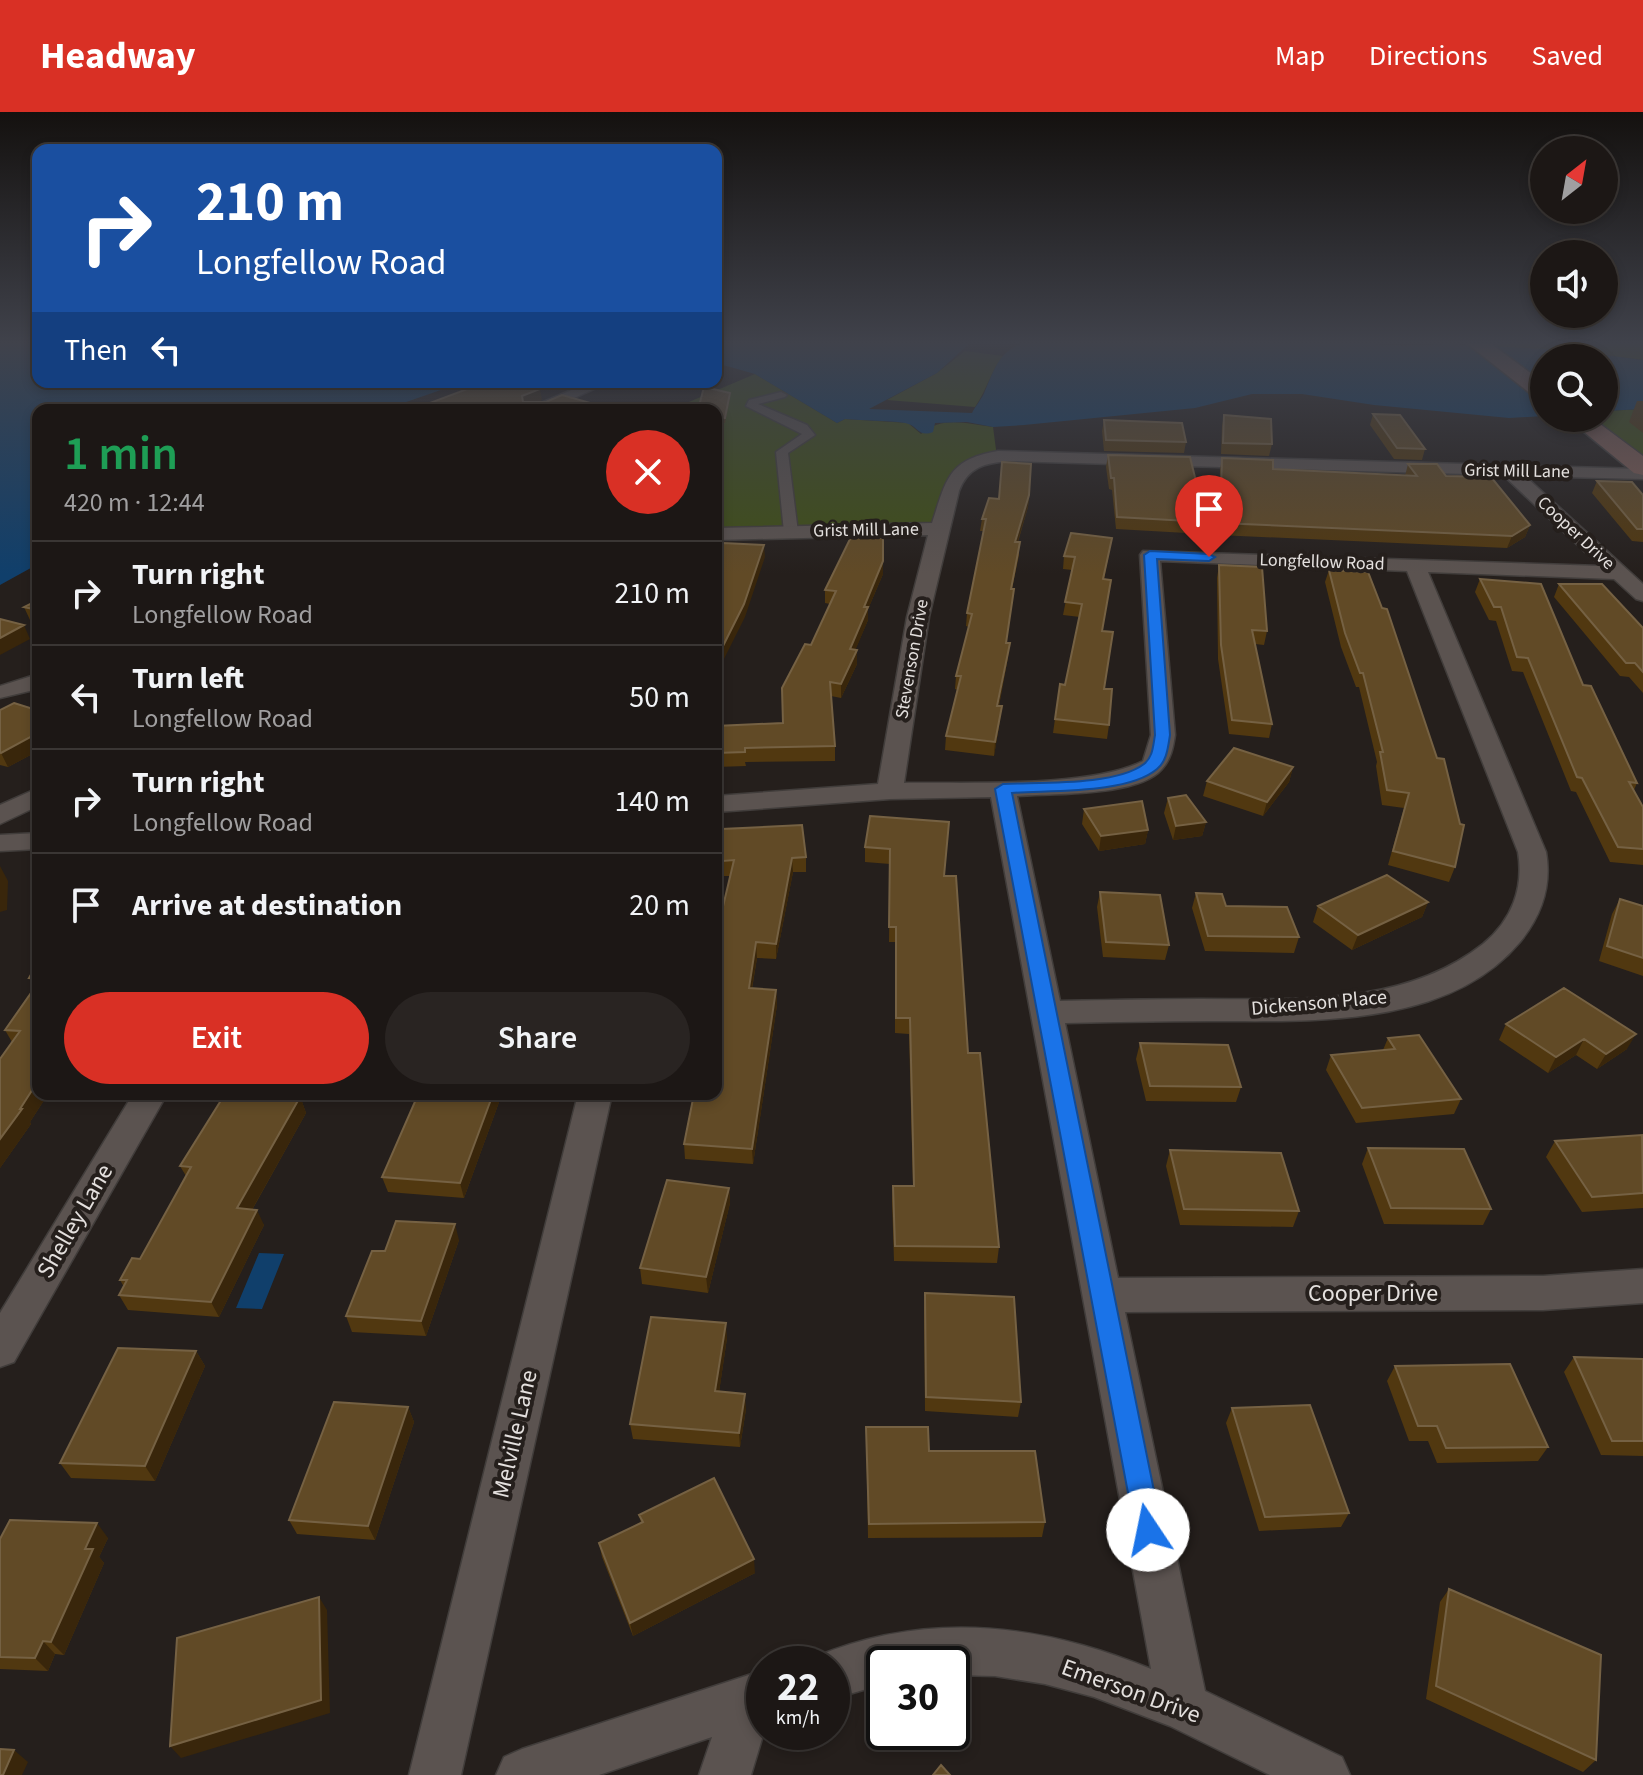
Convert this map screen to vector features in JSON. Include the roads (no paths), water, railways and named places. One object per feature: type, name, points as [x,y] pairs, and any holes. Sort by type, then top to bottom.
[{"type":"main road","points":[[1596,432],[1643,468]]},
{"type":"street","points":[[781,419],[803,428],[809,435],[782,452],[791,532]]},
{"type":"street","name":"Grist Mill Lane","points":[[722,534],[939,529],[959,473],[974,463],[997,457],[1643,474]]},
{"type":"street","name":"Cooper Drive","points":[[1509,471],[1643,595]]},
{"type":"street","name":"Stevenson Drive","points":[[890,791],[912,646],[939,529]]},
{"type":"street","name":"Longfellow Road","points":[[722,804],[890,791],[1003,789],[1106,782],[1131,777],[1152,766],[1160,753],[1163,735],[1150,555],[1619,573]]},
{"type":"street","name":"Dickenson Place","points":[[1047,1012],[1289,1009],[1381,1001],[1431,987],[1483,960],[1515,930],[1524,914],[1535,875],[1532,852],[1415,565]]},
{"type":"street","points":[[5,692],[32,683]]},
{"type":"street","points":[[1003,789],[1183,1706]]},
{"type":"street","points":[[0,816],[32,799]]},
{"type":"street","points":[[0,843],[32,841]]},
{"type":"street","name":"Shelley Lane","points":[[0,1349],[146,1100]]},
{"type":"street","name":"Melville Lane","points":[[435,1775],[594,1100]]},
{"type":"street","name":"Cooper Drive","points":[[1103,1295],[1543,1293],[1643,1286]]},
{"type":"street","name":"Emerson Drive","points":[[850,1670],[944,1650],[997,1653],[1067,1665],[1183,1706],[1324,1775]]},
{"type":"street","points":[[522,1775],[746,1702]]},
{"type":"street","points":[[725,1775],[746,1724]]},
{"type":"water","points":[[0,419],[32,419],[32,567],[0,585]]},
{"type":"water","points":[[830,419],[1088,419],[993,427],[967,422],[935,423],[933,432],[928,433],[898,422],[845,419],[837,423]]},
{"type":"water","points":[[259,1253],[284,1254],[262,1309],[236,1308]]}]
